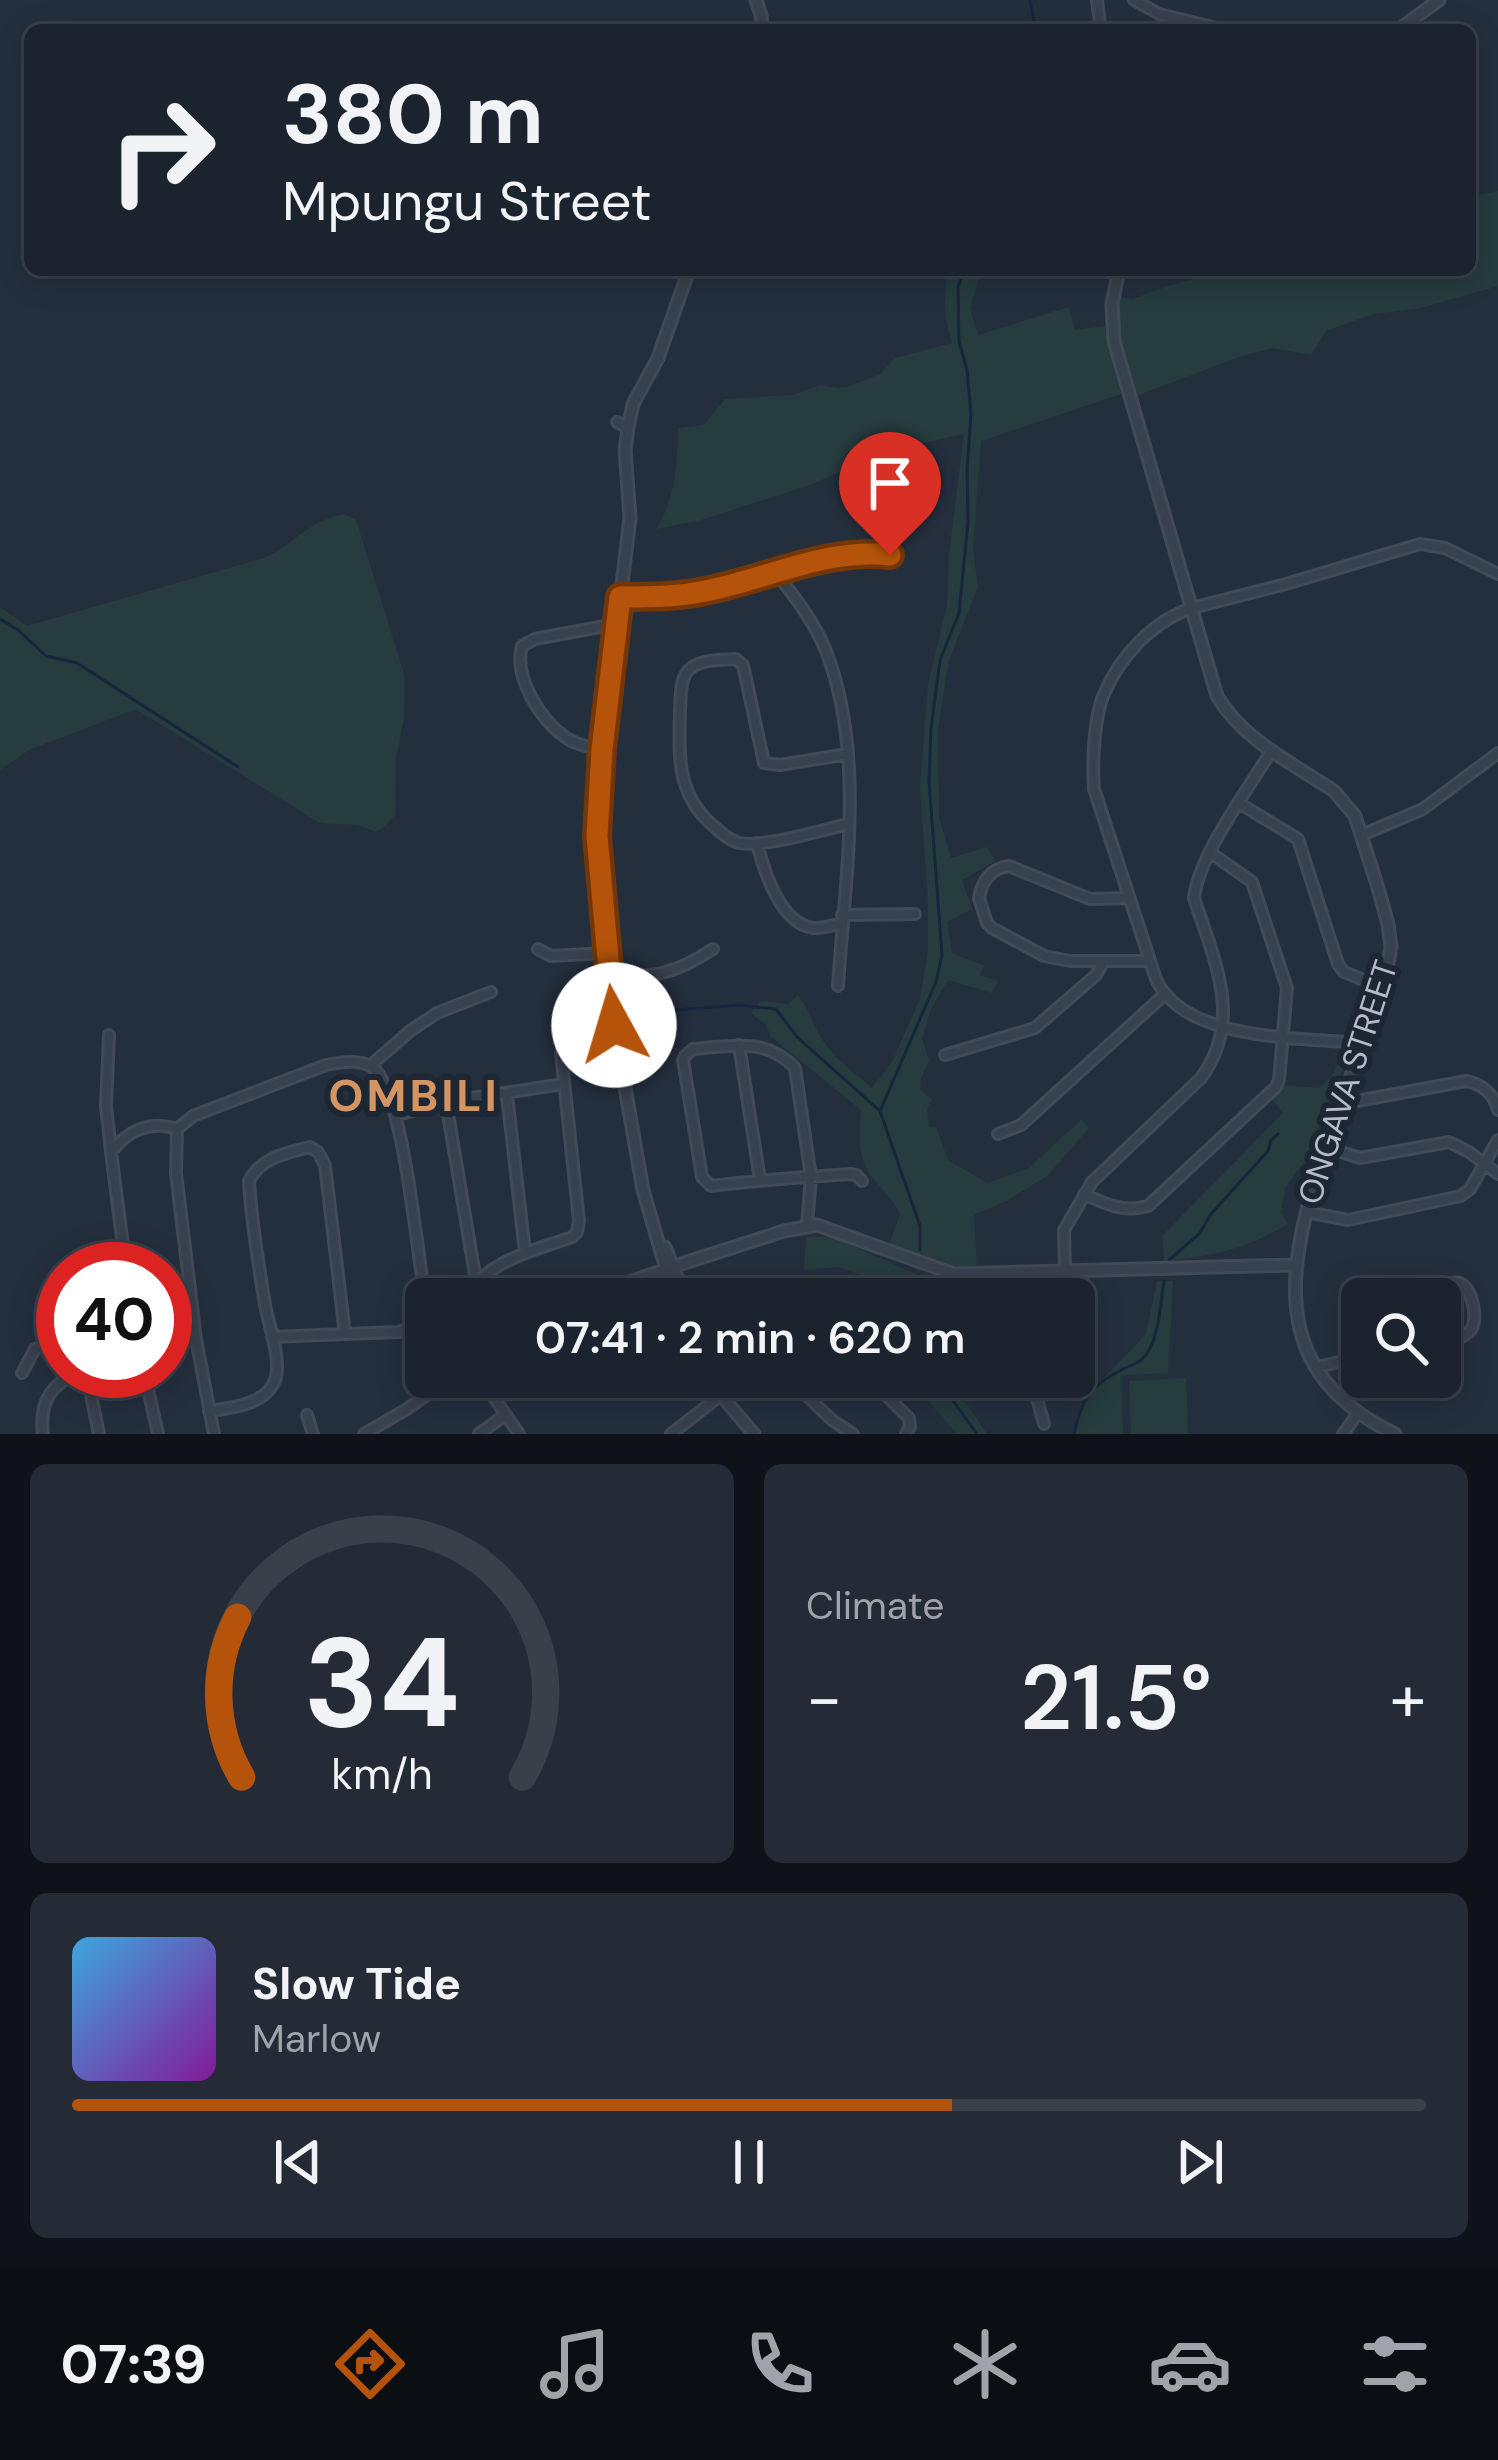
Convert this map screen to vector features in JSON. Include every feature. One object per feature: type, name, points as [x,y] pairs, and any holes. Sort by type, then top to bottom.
[{"type":"street","points":[[1134,0],[1160,14],[1201,24]]},
{"type":"street","points":[[1406,24],[1439,0]]},
{"type":"street","points":[[673,1278],[643,1190],[614,1025],[597,836],[602,749],[630,518],[628,428],[633,404],[658,358],[687,276]]},
{"type":"street","name":"ONGAVA STREET","points":[[1115,276],[1114,341],[1216,695],[1247,734],[1334,791],[1355,815],[1388,924],[1391,947],[1381,987],[1326,1147],[1294,1265],[1297,1319],[1325,1381],[1358,1413],[1395,1434]]},
{"type":"street","points":[[617,422],[628,428]]},
{"type":"street","points":[[1364,1042],[1222,1028],[1196,1017],[1164,994],[1094,789],[1102,697],[1149,632],[1192,608],[1420,544],[1436,545],[1498,574]]},
{"type":"street","points":[[620,597],[681,595],[845,554],[890,555]]},
{"type":"street","points":[[1486,568],[1498,559]]},
{"type":"street","points":[[776,573],[826,649],[848,754],[838,986]]},
{"type":"street","points":[[602,749],[563,736],[543,714],[531,695],[519,656],[522,646],[535,639],[616,624]]},
{"type":"street","points":[[848,754],[780,765],[764,763],[740,662],[710,661],[687,671],[681,696],[681,778],[716,829],[738,842],[757,843],[848,824]]},
{"type":"street","points":[[1065,1270],[1064,1230],[1098,1174],[1201,1078],[1214,1059],[1224,997],[1196,888],[1211,853],[1272,750]]},
{"type":"street","points":[[1362,835],[1423,809],[1498,753]]},
{"type":"street","points":[[1239,803],[1298,839],[1340,968],[1381,987]]},
{"type":"street","points":[[757,843],[769,886],[800,922],[815,928],[842,919],[916,914]]},
{"type":"street","points":[[1084,1194],[1125,1208],[1139,1209],[1155,1202],[1278,1084],[1287,988],[1255,888],[1247,876],[1211,853]]},
{"type":"street","points":[[1129,898],[1090,899],[1009,866],[994,869],[979,902],[992,928],[1044,956],[1103,963],[1149,961]]},
{"type":"street","points":[[538,949],[551,956],[607,953]]},
{"type":"street","points":[[609,979],[668,973],[713,949]]},
{"type":"street","points":[[945,1055],[1035,1028],[1096,975],[1103,963]]},
{"type":"street","points":[[370,1066],[436,1013],[490,992]]},
{"type":"street","points":[[998,1134],[1021,1125],[1164,994]]},
{"type":"street","points":[[480,1278],[525,1252],[577,1232],[561,1053],[567,1041],[580,1034],[614,1025]]},
{"type":"street","points":[[109,1035],[106,1106],[123,1242]]},
{"type":"street","points":[[807,1225],[811,1177],[795,1068],[785,1057],[758,1044],[693,1049],[683,1060],[702,1177],[711,1186],[760,1180],[811,1177],[850,1174],[862,1181]]},
{"type":"street","points":[[740,1045],[760,1180]]},
{"type":"street","points":[[214,1434],[196,1339],[176,1173],[177,1130],[193,1116],[326,1065],[349,1061],[370,1066],[382,1077],[397,1115],[422,1278]]},
{"type":"street","points":[[1341,1104],[1466,1081],[1489,1093],[1498,1110]]},
{"type":"street","points":[[397,1115],[446,1102],[563,1084]]},
{"type":"street","points":[[506,1094],[525,1252]]},
{"type":"street","points":[[446,1102],[475,1278]]},
{"type":"street","points":[[111,1153],[122,1138],[149,1126],[177,1130]]},
{"type":"street","points":[[1306,1212],[1348,1220],[1465,1195],[1498,1140]]},
{"type":"street","points":[[1326,1147],[1360,1158],[1449,1142],[1498,1174]]},
{"type":"street","points":[[209,1411],[252,1402],[272,1388],[277,1370],[249,1181],[265,1162],[310,1148],[325,1166],[345,1334]]},
{"type":"street","points":[[644,1278],[807,1225],[827,1227],[954,1274],[1294,1265]]},
{"type":"street","points":[[650,1278],[670,1270]]},
{"type":"street","points":[[1007,1274],[1008,1278]]},
{"type":"street","points":[[1461,1284],[1473,1307],[1473,1327],[1461,1337]]},
{"type":"street","points":[[272,1337],[405,1330]]},
{"type":"street","points":[[192,1340],[196,1339]]},
{"type":"street","points":[[22,1373],[36,1349]]},
{"type":"street","points":[[1317,1367],[1341,1362]]},
{"type":"street","points":[[43,1434],[47,1398]]},
{"type":"street","points":[[90,1398],[99,1434]]},
{"type":"street","points":[[151,1398],[158,1434]]},
{"type":"street","points":[[364,1434],[422,1398]]},
{"type":"street","points":[[494,1398],[519,1434]]},
{"type":"street","points":[[671,1434],[715,1398]]},
{"type":"street","points":[[723,1398],[754,1434]]},
{"type":"street","points":[[809,1398],[853,1434]]},
{"type":"street","points":[[889,1398],[909,1418],[906,1434]]},
{"type":"street","points":[[1037,1398],[1044,1424]]},
{"type":"street","points":[[1343,1434],[1358,1413]]},
{"type":"street","points":[[307,1415],[313,1434]]},
{"type":"street","points":[[479,1434],[505,1415]]},
{"type":"green space","points":[[1498,191],[1498,286],[1417,309],[1373,314],[1326,331],[1311,355],[1273,348],[1131,398],[1114,341],[1113,296],[1132,299],[1205,276],[1476,276],[1476,196]]},
{"type":"green space","points":[[946,276],[979,276],[970,309],[978,335],[1069,307],[1075,330],[1105,326],[1124,393],[981,441],[973,550],[978,587],[949,660],[938,729],[939,817],[951,858],[987,847],[996,861],[962,880],[972,909],[947,922],[952,953],[984,966],[980,975],[998,981],[991,993],[948,980],[931,1009],[922,1038],[929,1061],[920,1089],[932,1100],[927,1109],[929,1127],[936,1127],[948,1160],[987,1183],[1029,1168],[1081,1120],[1089,1128],[1047,1176],[974,1215],[977,1268],[955,1267],[889,1245],[900,1214],[863,1161],[861,1110],[771,1037],[766,1025],[751,1013],[760,1001],[789,1004],[798,995],[827,1046],[872,1088],[893,1060],[920,999],[928,950],[920,786],[928,683],[947,605],[964,434],[895,449],[807,486],[701,520],[656,529],[674,480],[678,428],[704,425],[725,399],[793,395],[821,385],[848,387],[880,374],[895,358],[952,343],[945,315]]},
{"type":"green space","points":[[344,514],[356,520],[405,677],[395,815],[385,826],[375,832],[318,822],[136,709],[29,750],[0,770],[0,607],[27,626],[264,558],[320,522]]},
{"type":"green space","points":[[1345,1052],[1347,1059],[1306,1159],[1285,1188],[1281,1213],[1288,1224],[1228,1250],[1164,1261],[1162,1236],[1283,1113],[1270,1097],[1281,1085],[1319,1088]]},
{"type":"green space","points":[[806,1237],[833,1237],[924,1278],[868,1278],[840,1267],[804,1270]]},
{"type":"green space","points":[[1157,1281],[1173,1281],[1168,1373],[1121,1375],[1123,1434],[1074,1434],[1087,1398],[1095,1398],[1095,1388],[1146,1334]]},
{"type":"green space","points":[[1186,1378],[1188,1434],[1131,1434],[1129,1381]]},
{"type":"green space","points":[[925,1398],[963,1398],[987,1434],[957,1434]]},
{"type":"waterway","points":[[1030,0],[1035,24]]},
{"type":"waterway","points":[[880,1111],[936,982],[942,955],[929,781],[940,660],[959,613],[968,523],[971,414],[959,341],[962,276]]},
{"type":"waterway","points":[[0,619],[46,656],[77,663],[238,767]]},
{"type":"waterway","points":[[639,1013],[739,1005],[776,1009],[797,1037],[880,1111],[920,1226],[920,1250]]},
{"type":"waterway","points":[[1169,1260],[1199,1234],[1278,1134]]},
{"type":"waterway","points":[[1074,1434],[1084,1403],[1095,1388],[1138,1362],[1151,1347],[1164,1281]]},
{"type":"waterway","points":[[951,1398],[977,1434]]},
{"type":"district","name":"OMBILI","points":[[414,1095]]},
{"type":"route","points":[[614,1025],[597,836],[620,597],[708,591],[845,554],[890,555]]}]
